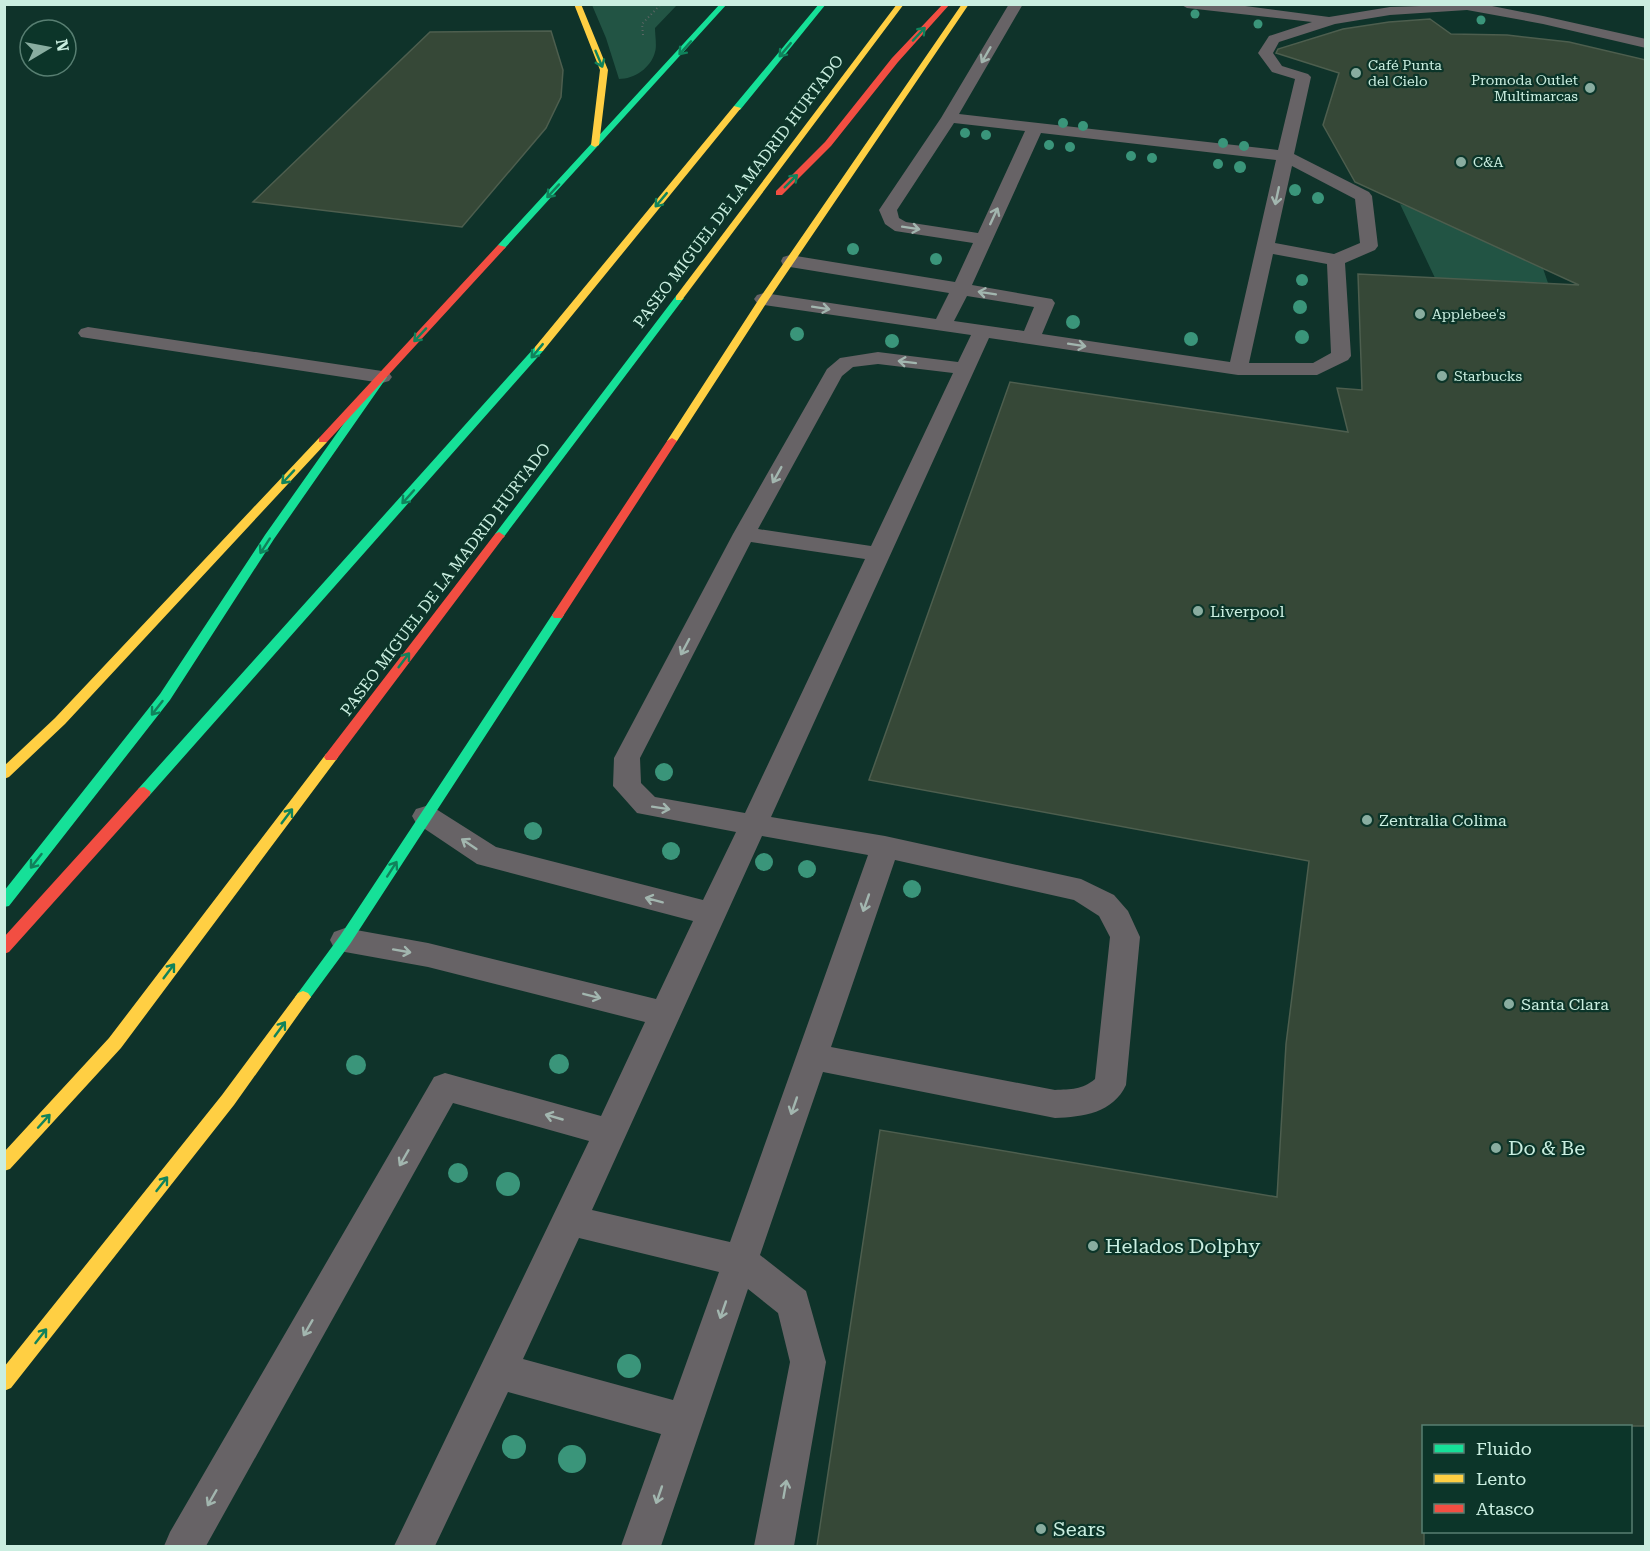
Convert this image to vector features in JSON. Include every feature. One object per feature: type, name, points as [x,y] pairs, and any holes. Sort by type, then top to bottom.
[{"type":"main road","points":[[577,4],[604,70],[595,146]]},
{"type":"main road","points":[[4,774],[60,721],[382,377],[724,4]]},
{"type":"main road","points":[[4,948],[518,374],[823,4]]},
{"type":"main road","name":"PASEO MIGUEL DE LA MADRID HURTADO","points":[[4,1164],[115,1043],[901,4]]},
{"type":"main road","points":[[690,281],[828,144],[895,60],[946,4]]},
{"type":"main road","points":[[4,1382],[228,1100],[345,940],[764,299],[966,4]]},
{"type":"main road","points":[[4,902],[165,697],[269,538],[382,377]]},
{"type":"lane","points":[[984,239],[901,227],[891,220],[888,210],[949,118],[1016,4]]},
{"type":"lane","points":[[1187,4],[1333,20]]},
{"type":"lane","points":[[1238,369],[1303,77],[1277,69],[1265,53],[1274,39],[1333,20],[1390,11],[1467,6],[1543,20],[1646,44]]},
{"type":"lane","points":[[949,118],[1286,156],[1363,196],[1369,246],[1336,260],[1266,248]]},
{"type":"lane","points":[[942,326],[1035,128]]},
{"type":"lane","points":[[764,299],[1238,369],[1317,369],[1341,356],[1336,260]]},
{"type":"lane","points":[[790,261],[1045,303],[1031,339]]},
{"type":"lane","points":[[414,1546],[499,1371],[982,332]]},
{"type":"lane","points":[[88,333],[382,377]]},
{"type":"lane","points":[[812,1056],[1055,1104],[1081,1103],[1098,1098],[1110,1085],[1125,937],[1120,922],[1106,903],[1081,890],[885,847],[647,806],[627,786],[627,758],[744,534],[834,373],[847,362],[878,358],[965,369]]},
{"type":"lane","points":[[744,534],[879,554]]},
{"type":"lane","points":[[426,816],[488,856],[711,914]]},
{"type":"lane","points":[[641,1546],[885,847]]},
{"type":"lane","points":[[345,940],[428,955],[665,1014]]},
{"type":"lane","points":[[184,1546],[445,1087],[610,1133]]},
{"type":"lane","points":[[568,1220],[740,1261],[793,1304],[808,1362],[774,1546]]},
{"type":"lane","points":[[499,1371],[684,1422]]},
{"type":"green space","points":[[592,5],[677,5],[655,28],[656,50],[650,63],[636,75],[619,79],[606,38]]},
{"type":"green space","points":[[1400,204],[1465,225],[1532,236],[1548,283],[1435,278]]},
{"type":"building","name":"Zentralia Colima","points":[[1430,19],[1451,34],[1507,35],[1569,42],[1646,60],[1646,1426],[1422,1425],[1424,1546],[817,1546],[880,1130],[1277,1197],[1286,1044],[1309,861],[869,780],[1010,382],[1348,432],[1337,388],[1362,390],[1358,274],[1579,285],[1355,182],[1323,125],[1339,73],[1276,53],[1278,49],[1343,29]]},
{"type":"building","points":[[551,31],[563,70],[561,97],[546,128],[462,227],[253,202],[430,32]]},
{"type":"traffic: fast","points":[[501,247],[724,4]]},
{"type":"traffic: fast","points":[[737,108],[823,4]]},
{"type":"traffic: fast","points":[[499,536],[679,298]]},
{"type":"traffic: fast","points":[[144,792],[539,349]]},
{"type":"traffic: fast","points":[[4,902],[165,697],[269,538],[382,377]]},
{"type":"traffic: fast","points":[[303,997],[345,940],[558,615]]},
{"type":"traffic: slow","points":[[577,4],[604,70],[595,145]]},
{"type":"traffic: slow","points":[[679,298],[901,4]]},
{"type":"traffic: slow","points":[[672,441],[764,299],[966,4]]},
{"type":"traffic: slow","points":[[539,349],[737,108]]},
{"type":"traffic: slow","points":[[4,774],[60,721],[323,440]]},
{"type":"traffic: slow","points":[[4,1164],[115,1043],[331,757]]},
{"type":"traffic: slow","points":[[4,1382],[228,1100],[303,997]]},
{"type":"traffic: jam","points":[[779,193],[828,144],[895,60],[947,4]]},
{"type":"traffic: jam","points":[[323,440],[501,247]]},
{"type":"traffic: jam","points":[[558,615],[672,441]]},
{"type":"traffic: jam","points":[[331,757],[499,536]]},
{"type":"traffic: jam","points":[[4,948],[144,792]]},
{"type":"place","name":"Café Punta del Cielo","points":[[1356,73]]},
{"type":"place","name":"Promoda Outlet Multimarcas","points":[[1590,88]]},
{"type":"place","name":"C&A","points":[[1461,162]]},
{"type":"place","name":"Applebee's","points":[[1420,314]]},
{"type":"place","name":"Starbucks","points":[[1442,376]]},
{"type":"place","name":"Liverpool","points":[[1198,611]]},
{"type":"place","name":"Zentralia Colima","points":[[1367,820]]},
{"type":"place","name":"Santa Clara","points":[[1509,1004]]},
{"type":"place","name":"Do & Be","points":[[1496,1148]]},
{"type":"place","name":"Helados Dolphy","points":[[1093,1246]]},
{"type":"place","name":"Sears","points":[[1041,1529]]}]
